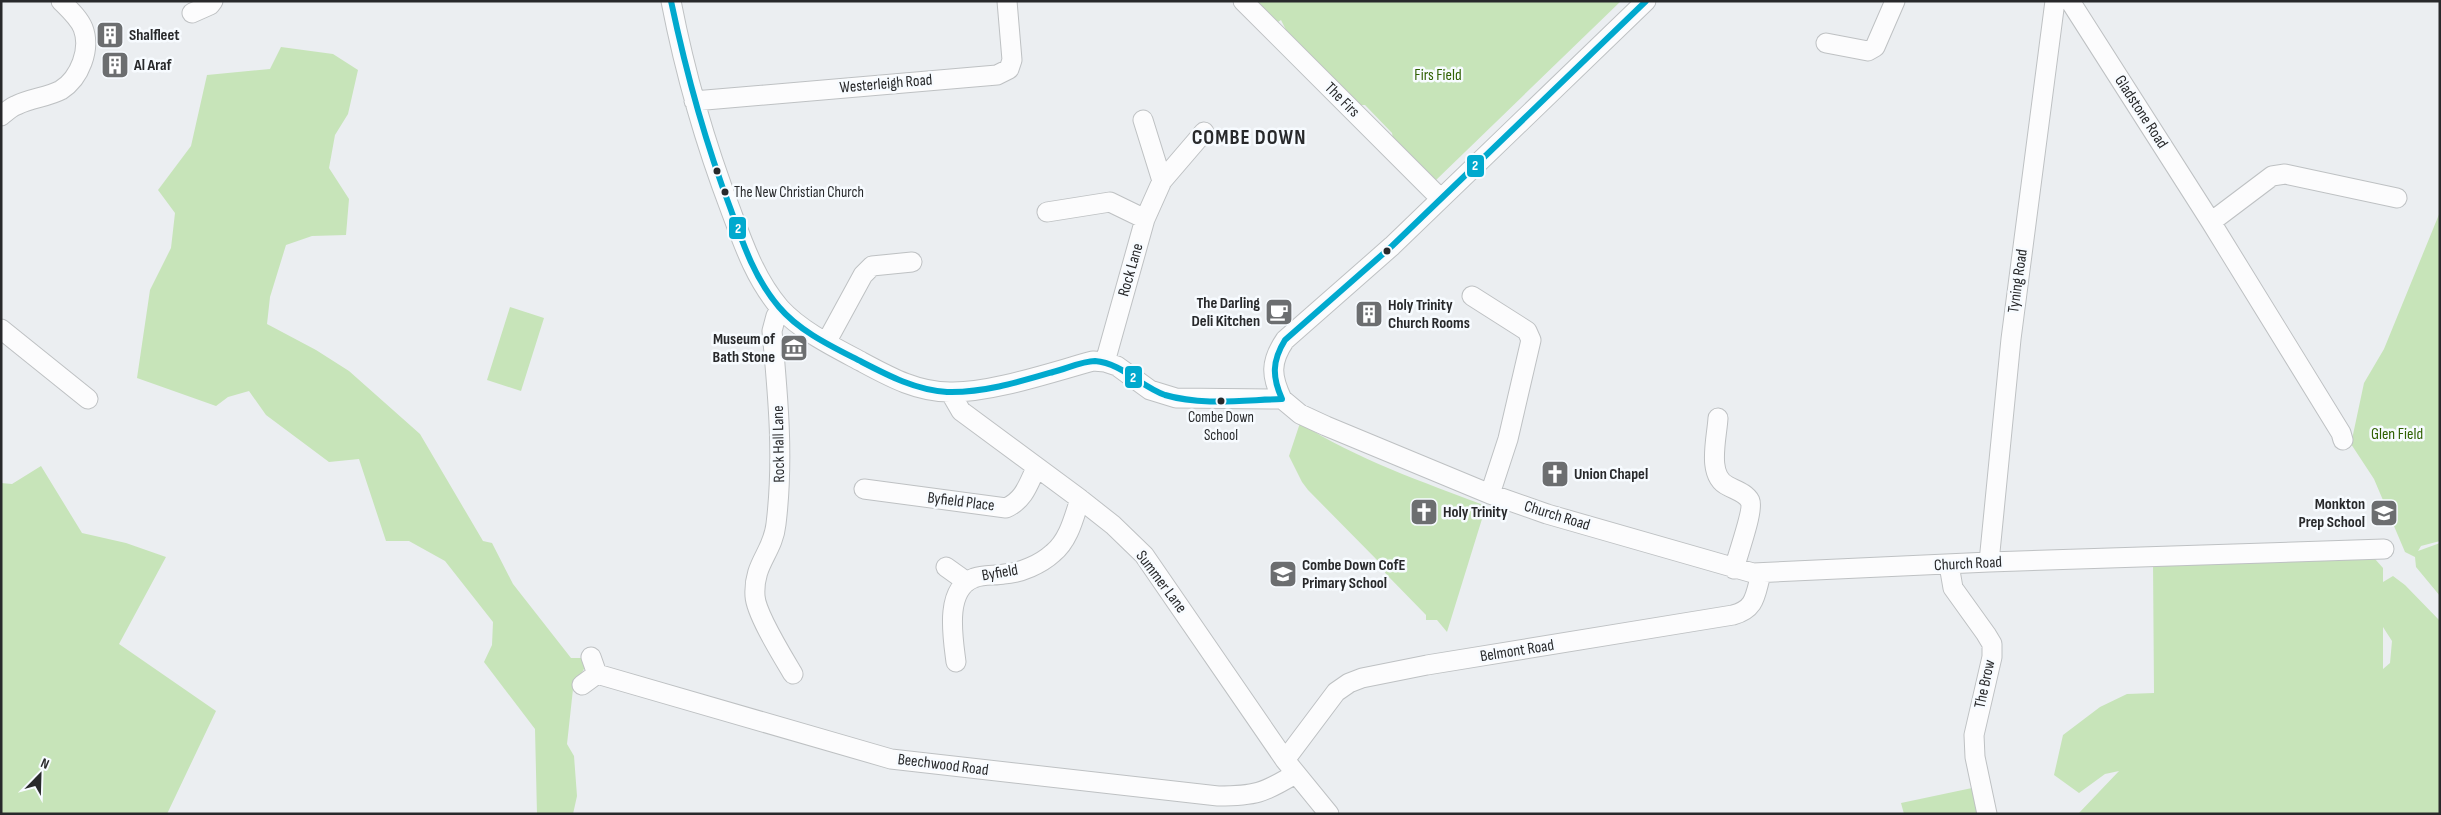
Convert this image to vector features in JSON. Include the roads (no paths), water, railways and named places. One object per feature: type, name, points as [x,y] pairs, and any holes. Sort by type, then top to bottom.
[{"type":"street","points":[[1,116],[15,105],[60,90],[72,80],[80,68],[86,53],[85,34],[76,17],[61,1]]},
{"type":"street","points":[[192,13],[210,6],[213,1]]},
{"type":"street","points":[[670,1],[694,101],[725,195],[749,258],[763,286],[782,309],[800,325],[898,381],[916,388],[950,392],[982,388],[1093,361],[1117,366],[1150,390],[1176,398],[1282,399],[1275,385],[1274,359],[1285,340],[1392,246],[1646,1]]},
{"type":"street","name":"Westerleigh Road","points":[[694,101],[997,75],[1009,70],[1012,60],[1007,1]]},
{"type":"street","name":"The Firs","points":[[1243,1],[1440,198]]},
{"type":"street","points":[[1826,44],[1868,51],[1875,47],[1896,1]]},
{"type":"street","name":"Tyning Road","points":[[1989,562],[2011,339],[2055,1]]},
{"type":"street","name":"Gladstone Road","points":[[2070,1],[2211,222],[2341,433],[2343,440]]},
{"type":"street","points":[[1143,120],[1162,181]]},
{"type":"street","name":"Rock Lane","points":[[1105,362],[1145,219],[1162,181],[1204,132]]},
{"type":"street","points":[[2211,222],[2272,176],[2285,174],[2396,198]]},
{"type":"street","points":[[1047,212],[1110,202],[1145,219]]},
{"type":"street","points":[[826,341],[863,275],[872,266],[912,262]]},
{"type":"street","points":[[1472,296],[1526,332],[1531,340],[1508,440],[1490,494]]},
{"type":"street","name":"Rock Hall Lane","points":[[782,309],[776,316],[772,331],[780,437],[780,491],[772,544],[759,563],[755,578],[754,598],[764,621],[793,674]]},
{"type":"street","points":[[1,328],[88,399]]},
{"type":"street","name":"Summer Lane","points":[[950,392],[961,411],[1080,499],[1113,525],[1144,555],[1290,767],[1330,814]]},
{"type":"street","name":"Church Road","points":[[1282,399],[1300,414],[1326,426],[1490,494],[1547,514],[1734,569],[1760,574],[1773,571],[1989,562],[2384,550]]},
{"type":"street","points":[[1718,418],[1714,469],[1724,484],[1742,493],[1750,501],[1751,511],[1734,569]]},
{"type":"street","name":"Byfield Place","points":[[864,489],[1006,508],[1017,503],[1022,497],[1036,468]]},
{"type":"street","name":"Byfield","points":[[956,662],[953,636],[954,605],[958,592],[968,582],[983,576],[1016,573],[1053,553],[1069,532],[1080,499]]},
{"type":"street","name":"The Brow","points":[[1949,565],[1953,588],[1992,644],[1992,657],[1974,735],[1975,757],[1987,814]]},
{"type":"street","points":[[946,567],[968,582]]},
{"type":"street","name":"Belmont Road","points":[[1290,767],[1336,692],[1349,683],[1427,666],[1745,612],[1751,604],[1760,574]]},
{"type":"street","name":"Beechwood Road","points":[[590,672],[891,759],[1218,796],[1256,794],[1269,790],[1290,767]]},
{"type":"place","name":"Shalfleet","points":[[110,35]]},
{"type":"place","name":"Al Araf","points":[[115,65]]},
{"type":"place","name":"The New Christian Church","points":[[725,192]]},
{"type":"place","name":"The Darling Deli Kitchen","points":[[1279,312]]},
{"type":"place","name":"Holy Trinity Church Rooms","points":[[1369,314]]},
{"type":"place","name":"Museum of Bath Stone","points":[[794,348]]},
{"type":"place","name":"Combe Down School","points":[[1221,401]]},
{"type":"place","name":"Union Chapel","points":[[1555,474]]},
{"type":"place","name":"Holy Trinity","points":[[1424,512]]},
{"type":"place","name":"Monkton Prep School","points":[[2384,513]]},
{"type":"place","name":"Combe Down CofE Primary School","points":[[1283,574]]},
{"type":"district","name":"COMBE DOWN","points":[[1249,137]]},
{"type":"park label","name":"Firs Field","points":[[1438,75]]},
{"type":"park label","name":"Glen Field","points":[[2397,434]]}]
